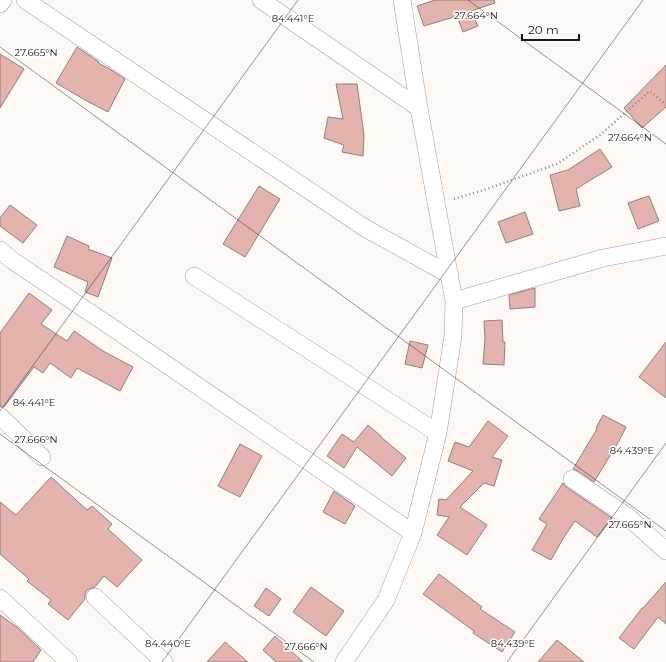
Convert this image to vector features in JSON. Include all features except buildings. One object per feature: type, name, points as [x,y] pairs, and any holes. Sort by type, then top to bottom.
[{"type":"street","points":[[0,4],[3,0]]},
{"type":"street","points":[[25,0],[364,228],[450,275]]},
{"type":"street","points":[[261,0],[419,108]]},
{"type":"street","points":[[344,662],[386,600],[413,533],[438,433],[453,336],[454,301],[419,108],[402,0]]},
{"type":"street","points":[[454,301],[602,258],[666,246]]},
{"type":"street","points":[[0,250],[13,261],[413,533]]},
{"type":"street","points":[[194,276],[438,433]]},
{"type":"street","points":[[0,416],[42,457]]},
{"type":"street","points":[[572,479],[627,516],[666,551]]},
{"type":"street","points":[[96,597],[164,662]]},
{"type":"street","points":[[0,598],[69,662]]},
{"type":"path","points":[[437,204],[487,190],[557,164],[600,135],[650,91],[666,105]]}]
